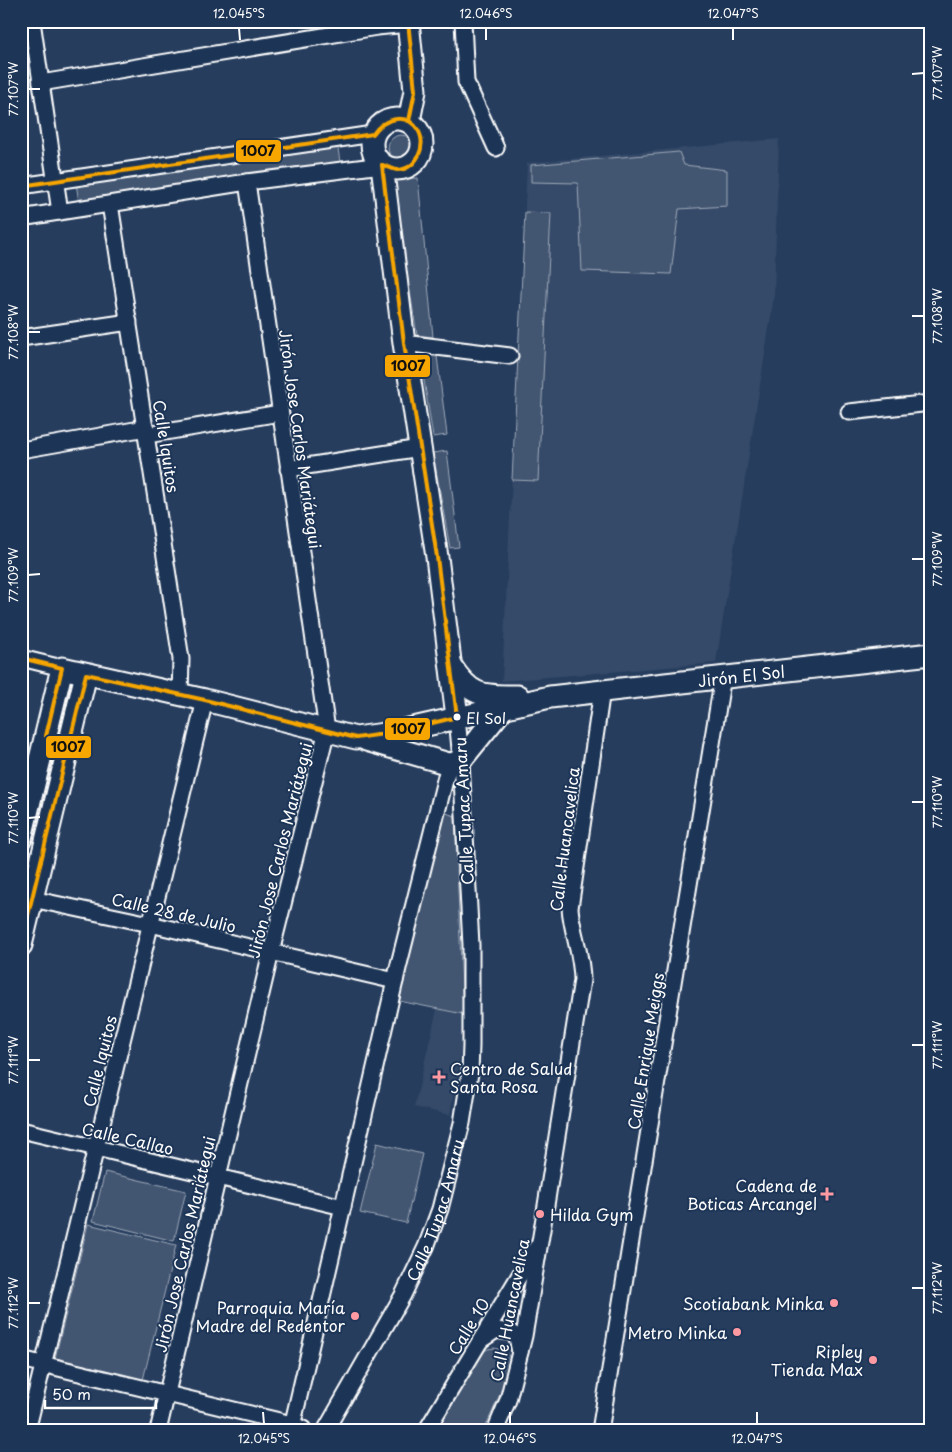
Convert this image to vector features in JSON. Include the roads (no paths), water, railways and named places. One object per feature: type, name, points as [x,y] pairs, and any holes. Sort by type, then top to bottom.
[{"type":"street","points":[[32,21],[60,212]]},
{"type":"street","points":[[462,21],[466,82],[496,148]]},
{"type":"street","points":[[41,83],[408,23],[415,91],[409,121]]},
{"type":"street","points":[[392,119],[409,121],[420,133],[422,141],[419,157],[409,167],[402,169],[395,170],[382,165],[372,151],[373,134],[378,127],[392,119]]},
{"type":"street","points":[[21,186],[373,134]]},
{"type":"street","points":[[21,218],[247,182],[382,165]]},
{"type":"street","name":"Calle Tupac Amaru","points":[[325,1431],[403,1295],[426,1247],[440,1210],[462,1123],[470,1073],[471,945],[455,762],[457,717],[437,557],[404,344],[382,165]]},
{"type":"street","name":"Jirón Jose Carlos Mariátegui","points":[[158,1431],[271,952],[327,730],[247,182]]},
{"type":"street","name":"Calle Iquitos","points":[[110,204],[130,322],[181,659],[180,695]]},
{"type":"street","points":[[21,338],[130,322]]},
{"type":"street","points":[[404,344],[510,356]]},
{"type":"street","points":[[849,412],[931,403]]},
{"type":"street","points":[[21,450],[280,413]]},
{"type":"street","points":[[288,469],[420,448]]},
{"type":"street","name":"Jirón El Sol","points":[[356,738],[391,733],[550,697],[931,654]]},
{"type":"street","points":[[21,658],[205,700],[455,762],[504,707]]},
{"type":"street","name":"Jirón El Sol","points":[[450,665],[469,689],[479,694],[550,697]]},
{"type":"street","points":[[21,838],[62,668]]},
{"type":"street","points":[[21,945],[86,674]]},
{"type":"street","name":"Calle Enrique Meiggs","points":[[600,1431],[723,676]]},
{"type":"street","name":"Calle Huancavelica","points":[[495,1431],[508,1400],[520,1352],[582,980],[582,963],[571,926],[570,908],[602,690]]},
{"type":"street","name":"Calle Iquitos","points":[[27,1431],[205,700]]},
{"type":"street","name":"Calle Tupac Amaru","points":[[296,1429],[342,1207],[395,982],[455,762]]},
{"type":"street","name":"Calle 28 de Julio","points":[[32,899],[150,924],[395,982]]},
{"type":"street","name":"Calle Callao","points":[[21,1130],[342,1207]]},
{"type":"street","name":"Calle 10","points":[[426,1431],[540,1240]]},
{"type":"street","points":[[481,1340],[496,1330],[510,1332],[517,1337],[520,1352]]},
{"type":"street","points":[[21,1359],[167,1394],[296,1429]]},
{"type":"place","name":"El Sol","points":[[457,717]]},
{"type":"place","name":"Centro de Salud Santa Rosa","points":[[439,1077]]},
{"type":"place","name":"Cadena de Boticas Arcangel","points":[[827,1194]]},
{"type":"place","name":"Hilda Gym","points":[[540,1214]]},
{"type":"place","name":"Scotiabank Minka","points":[[834,1303]]},
{"type":"place","name":"Parroquia María Madre del Redentor","points":[[355,1316]]},
{"type":"place","name":"Metro Minka","points":[[737,1332]]},
{"type":"place","name":"Ripley Tienda Max","points":[[873,1360]]}]
